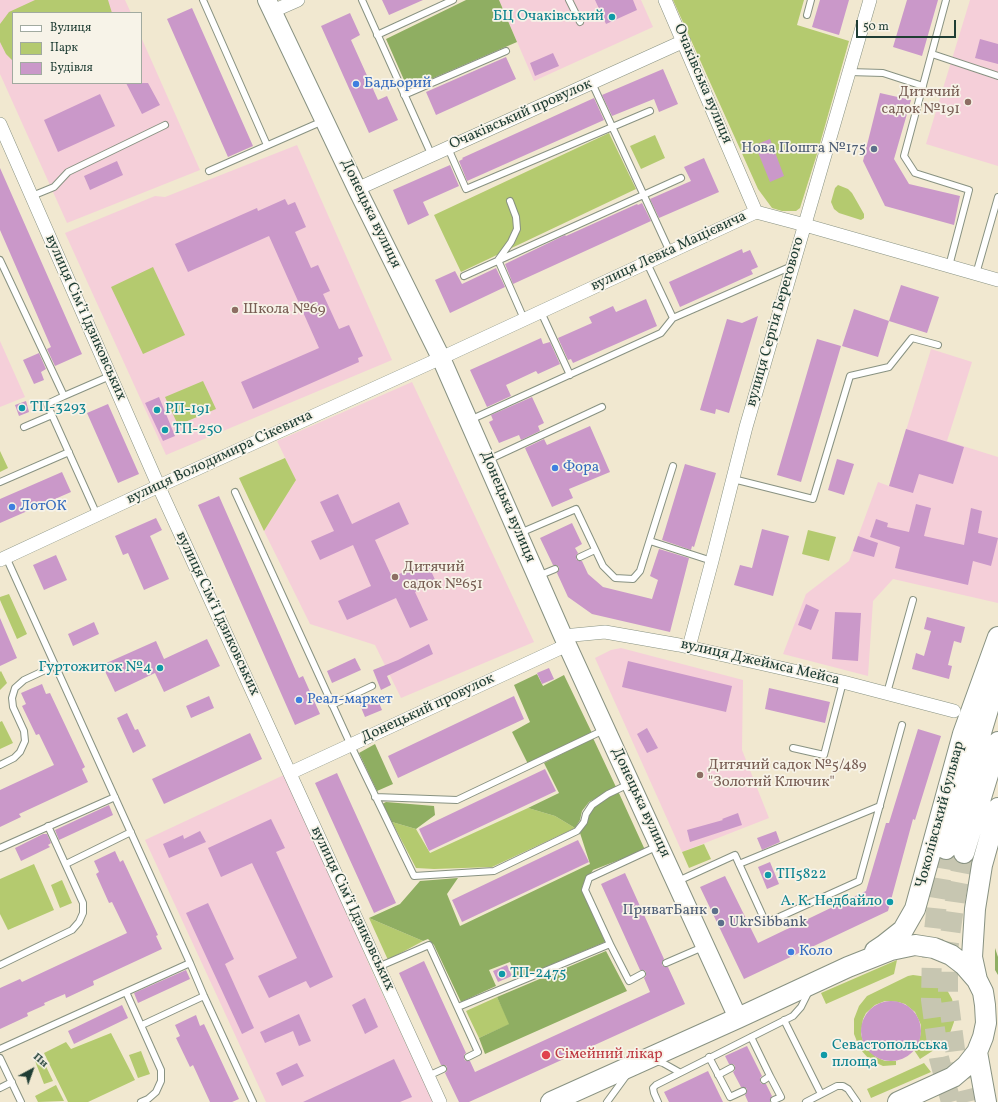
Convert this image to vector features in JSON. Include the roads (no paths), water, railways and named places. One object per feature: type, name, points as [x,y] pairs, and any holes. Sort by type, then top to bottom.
[{"type":"main road","name":"Чоколівський бульвар","points":[[848,967],[884,945],[903,930],[915,909],[963,734],[998,637]]},
{"type":"main road","name":"Чоколівський бульвар","points":[[998,676],[955,850],[998,742]]},
{"type":"main road","points":[[898,1102],[953,1077],[966,1066],[978,1051],[986,1023],[986,992],[972,956],[975,909],[982,865],[995,828],[998,808]]},
{"type":"main road","points":[[551,1102],[848,967],[891,950],[916,945],[934,948],[951,955],[964,965],[986,992]]},
{"type":"main road","points":[[978,1051],[998,1045]]},
{"type":"main road","points":[[978,1051],[986,1102]]},
{"type":"street","points":[[270,6],[298,0]]},
{"type":"street","name":"Очаківська вулиця","points":[[665,0],[684,41],[756,212]]},
{"type":"street","name":"вулиця Сергія Берегового","points":[[689,647],[746,427],[870,0]]},
{"type":"street","name":"Донецька вулиця","points":[[270,6],[357,189],[441,358],[565,641],[677,882],[738,1018]]},
{"type":"street","name":"Очаківський провулок","points":[[357,189],[684,41]]},
{"type":"street","name":"вулиця Сімʼї Ідзиковських","points":[[1,129],[32,196],[159,486],[440,1102]]},
{"type":"street","name":"вулиця Левка Мацієвича","points":[[441,358],[756,212],[998,280]]},
{"type":"street","name":"вулиця Володимира Сікевича","points":[[3,559],[159,486],[441,358]]},
{"type":"street","name":"вулиця Джеймса Мейса","points":[[565,641],[605,632],[689,647],[843,682],[954,711]]},
{"type":"street","name":"Донецький провулок","points":[[290,773],[565,641]]},
{"type":"lane","points":[[203,0],[267,145]]},
{"type":"lane","points":[[362,0],[432,156]]},
{"type":"lane","points":[[377,35],[453,0]]},
{"type":"lane","points":[[569,0],[580,22]]},
{"type":"lane","points":[[807,15],[811,0]]},
{"type":"lane","points":[[946,0],[904,156],[915,173],[969,190],[949,266]]},
{"type":"lane","points":[[404,95],[506,51]]},
{"type":"lane","points":[[932,54],[998,76]]},
{"type":"lane","points":[[849,72],[883,74],[923,86]]},
{"type":"lane","points":[[592,83],[670,252]]},
{"type":"lane","points":[[448,148],[466,189],[650,111]]},
{"type":"lane","points":[[209,171],[325,120]]},
{"type":"lane","points":[[32,196],[54,187],[68,172],[165,125]]},
{"type":"lane","points":[[464,276],[681,178]]},
{"type":"lane","points":[[976,274],[998,197]]},
{"type":"lane","points":[[498,260],[511,242],[517,229],[516,217],[510,201]]},
{"type":"lane","points":[[0,260],[64,396]]},
{"type":"lane","points":[[498,260],[524,319]]},
{"type":"lane","points":[[647,263],[673,318]]},
{"type":"lane","points":[[469,420],[661,333],[673,318],[794,266]]},
{"type":"lane","points":[[541,312],[570,375]]},
{"type":"lane","points":[[733,479],[813,499],[850,376],[889,367],[912,338],[938,345]]},
{"type":"lane","points":[[97,515],[47,404],[110,376]]},
{"type":"lane","points":[[487,461],[602,407]]},
{"type":"lane","points":[[24,427],[52,415]]},
{"type":"lane","points":[[0,482],[69,452]]},
{"type":"lane","points":[[518,533],[576,509],[602,566],[615,578],[633,579],[640,571],[673,466]]},
{"type":"lane","points":[[235,492],[350,745],[414,876],[494,871],[577,831],[584,822],[586,814],[592,805],[608,794],[631,783]]},
{"type":"lane","points":[[650,541],[712,561]]},
{"type":"lane","points":[[580,557],[595,550]]},
{"type":"lane","points":[[3,559],[115,797],[253,1102]]},
{"type":"lane","points":[[537,577],[555,569]]},
{"type":"lane","points":[[887,693],[913,600]]},
{"type":"lane","points":[[0,765],[14,758],[20,752],[25,741],[24,731],[13,707],[12,698],[16,688],[24,680],[54,666]]},
{"type":"lane","points":[[793,748],[824,755],[843,682]]},
{"type":"lane","points":[[332,705],[372,686]]},
{"type":"lane","points":[[677,882],[735,855],[766,923],[859,881],[902,725]]},
{"type":"lane","points":[[376,797],[456,800],[606,729]]},
{"type":"lane","points":[[0,848],[115,797]]},
{"type":"lane","points":[[739,864],[880,806]]},
{"type":"lane","points":[[0,965],[72,930],[79,922],[83,913],[83,903],[48,826]]},
{"type":"lane","points":[[66,864],[131,832]]},
{"type":"lane","points":[[642,974],[629,981],[585,890],[589,878],[660,846]]},
{"type":"lane","points":[[458,1008],[610,944]]},
{"type":"lane","points":[[378,968],[429,945],[478,1052],[468,1057]]},
{"type":"lane","points":[[666,964],[706,946]]},
{"type":"lane","points":[[0,1049],[190,962]]},
{"type":"lane","points":[[658,1102],[653,1088],[659,1082],[797,1013],[807,993],[819,981]]},
{"type":"lane","points":[[126,992],[161,1070],[160,1081],[156,1092],[148,1099],[141,1102]]},
{"type":"lane","points":[[142,1025],[204,996]]},
{"type":"lane","points":[[784,1020],[821,1094]]},
{"type":"lane","points":[[751,1037],[756,1056],[767,1078],[782,1100]]},
{"type":"lane","points":[[709,1057],[731,1100],[743,1091]]},
{"type":"lane","points":[[0,1058],[21,1102]]},
{"type":"lane","points":[[607,1102],[620,1083],[641,1062],[663,1063],[680,1072]]},
{"type":"lane","points":[[718,1075],[731,1068]]},
{"type":"lane","points":[[428,1076],[443,1069]]},
{"type":"lane","points":[[0,1088],[12,1082]]},
{"type":"lane","points":[[806,1102],[837,1086],[843,1086],[848,1089],[857,1102]]},
{"type":"lane","points":[[774,1100],[782,1100]]},
{"type":"tunnel","points":[[946,849],[937,903],[932,950],[931,1000],[939,1058],[951,1102]]},
{"type":"tunnel","points":[[964,853],[955,900],[948,950],[948,996],[956,1057],[967,1102]]},
{"type":"place","name":"БЦ Очаківський","points":[[612,17]]},
{"type":"place","name":"Бадьорий","points":[[356,84]]},
{"type":"place","name":"Дитячий садок №191","points":[[968,102]]},
{"type":"place","name":"Нова Пошта №175","points":[[874,149]]},
{"type":"place","name":"Школа №69","points":[[235,310]]},
{"type":"place","name":"ТП-3293","points":[[22,408]]},
{"type":"place","name":"РП-191","points":[[157,410]]},
{"type":"place","name":"ТП-250","points":[[165,430]]},
{"type":"place","name":"Фора","points":[[555,468]]},
{"type":"place","name":"ЛотОК","points":[[12,507]]},
{"type":"place","name":"Дитячий садок №651","points":[[395,577]]},
{"type":"place","name":"Гуртожиток №4","points":[[160,668]]},
{"type":"place","name":"Реал-маркет","points":[[299,700]]},
{"type":"place","name":"Дитячий садок №5/489 \"Золотий Ключик\"","points":[[700,775]]},
{"type":"place","name":"ТП5822","points":[[768,875]]},
{"type":"place","name":"А. К. Недбайло","points":[[890,902]]},
{"type":"place","name":"ПриватБанк","points":[[715,911]]},
{"type":"place","name":"UkrSibbank","points":[[721,923]]},
{"type":"place","name":"Коло","points":[[791,952]]},
{"type":"place","name":"ТП-2475","points":[[502,974]]},
{"type":"place","name":"Сімейний лікар","points":[[546,1055]]},
{"type":"place","name":"Севастопольська площа","points":[[824,1055]]}]
